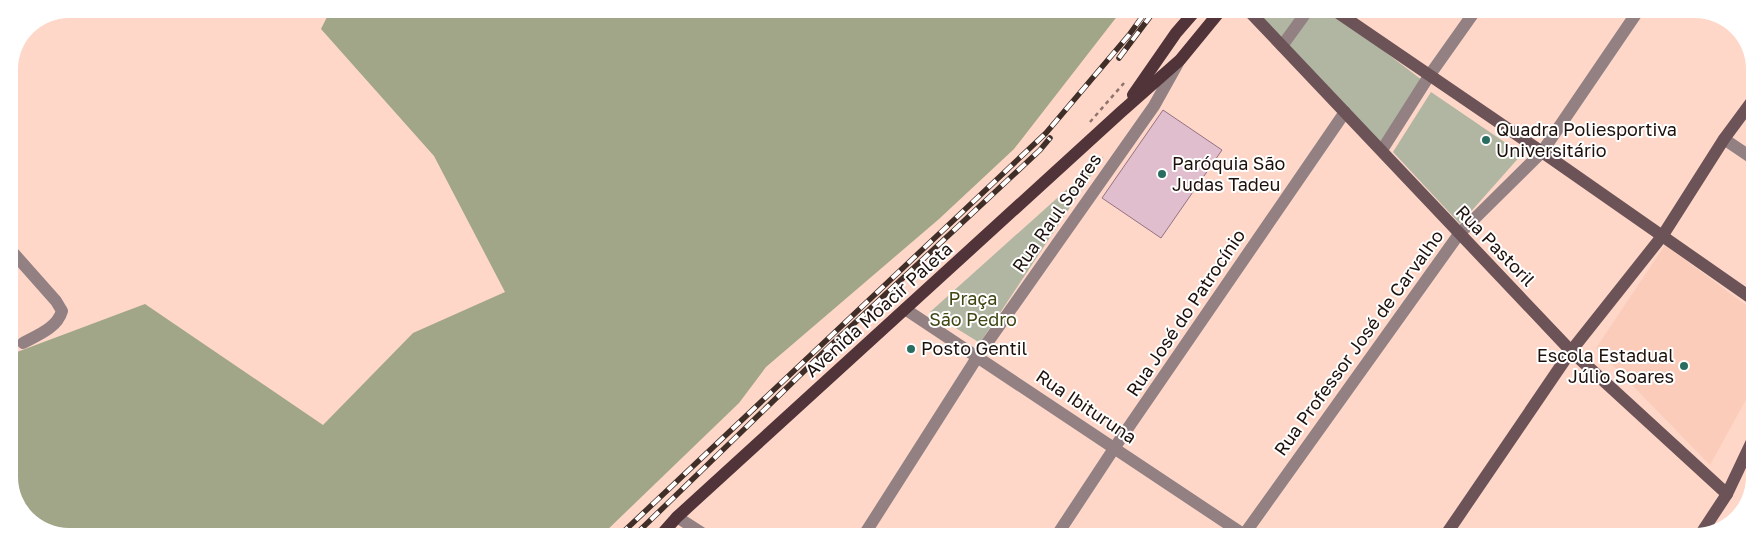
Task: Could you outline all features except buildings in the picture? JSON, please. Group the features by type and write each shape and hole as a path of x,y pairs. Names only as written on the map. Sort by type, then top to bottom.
{"main road":[{"name":"Avenida Moacir Paleta","path":"1121,112 1176,33 1189,18"},
{"name":"Avenida Moacir Paleta","path":"667,528 677,517 1180,60 1214,18"}],"street":[{"name":"Rua Pastoril","path":"1256,18 1571,350 1727,494"},
{"path":"1282,46 1302,18"},
{"path":"1346,18 1664,235 1746,294"},
{"path":"1382,150 1429,76 1469,18"},
{"name":"Rua Professor José de Carvalho","path":"1249,528 1459,234 1542,152 1633,18"},
{"name":"Rua Raul Soares","path":"868,528 978,356 1154,106 1180,60"},
{"path":"1450,528 1571,350 1664,235 1724,139 1746,109"},
{"name":"Rua José do Patrocínio","path":"1062,528 1345,112"},
{"path":"1724,139 1746,154"},
{"path":"18,258 56,301 62,311 60,318 48,329 23,343"},
{"path":"18,264 22,262"},
{"name":"Rua Ibituruna","path":"906,309 1234,528"},
{"path":"1705,527 1727,494 1746,453"},
{"path":"677,517 694,528"}],"shaded area":[{"name":"Escola Estadual Júlio Soares","path":"1665,245 1746,305 1746,400 1710,465 1596,348"}],"green space":[{"path":"326,18 1116,18 1014,149 939,219 766,367 739,403 609,528 68,528 55,526 40,519 28,508 18,486 18,352 145,304 323,425 413,333 505,292 434,156 321,29"},
{"path":"1258,18 1300,18 1281,43"},
{"path":"1306,18 1341,18 1422,80 1382,145 1284,46"},
{"path":"1431,92 1522,154 1460,224 1393,152"},
{"name":"Praça São Pedro","path":"1104,156 980,343 930,312"}],"railway":[{"path":"627,528 1046,133 1141,18"},
{"path":"1119,58 1149,18"},
{"path":"642,528 829,347 1040,150 1050,138"}],"place":[{"name":"Quadra Poliesportiva Universitário","path":"1486,140"},
{"name":"Paróquia São Judas Tadeu","path":"1162,174"},
{"name":"Posto Gentil","path":"911,349"},
{"name":"Escola Estadual Júlio Soares","path":"1684,366"}]}
